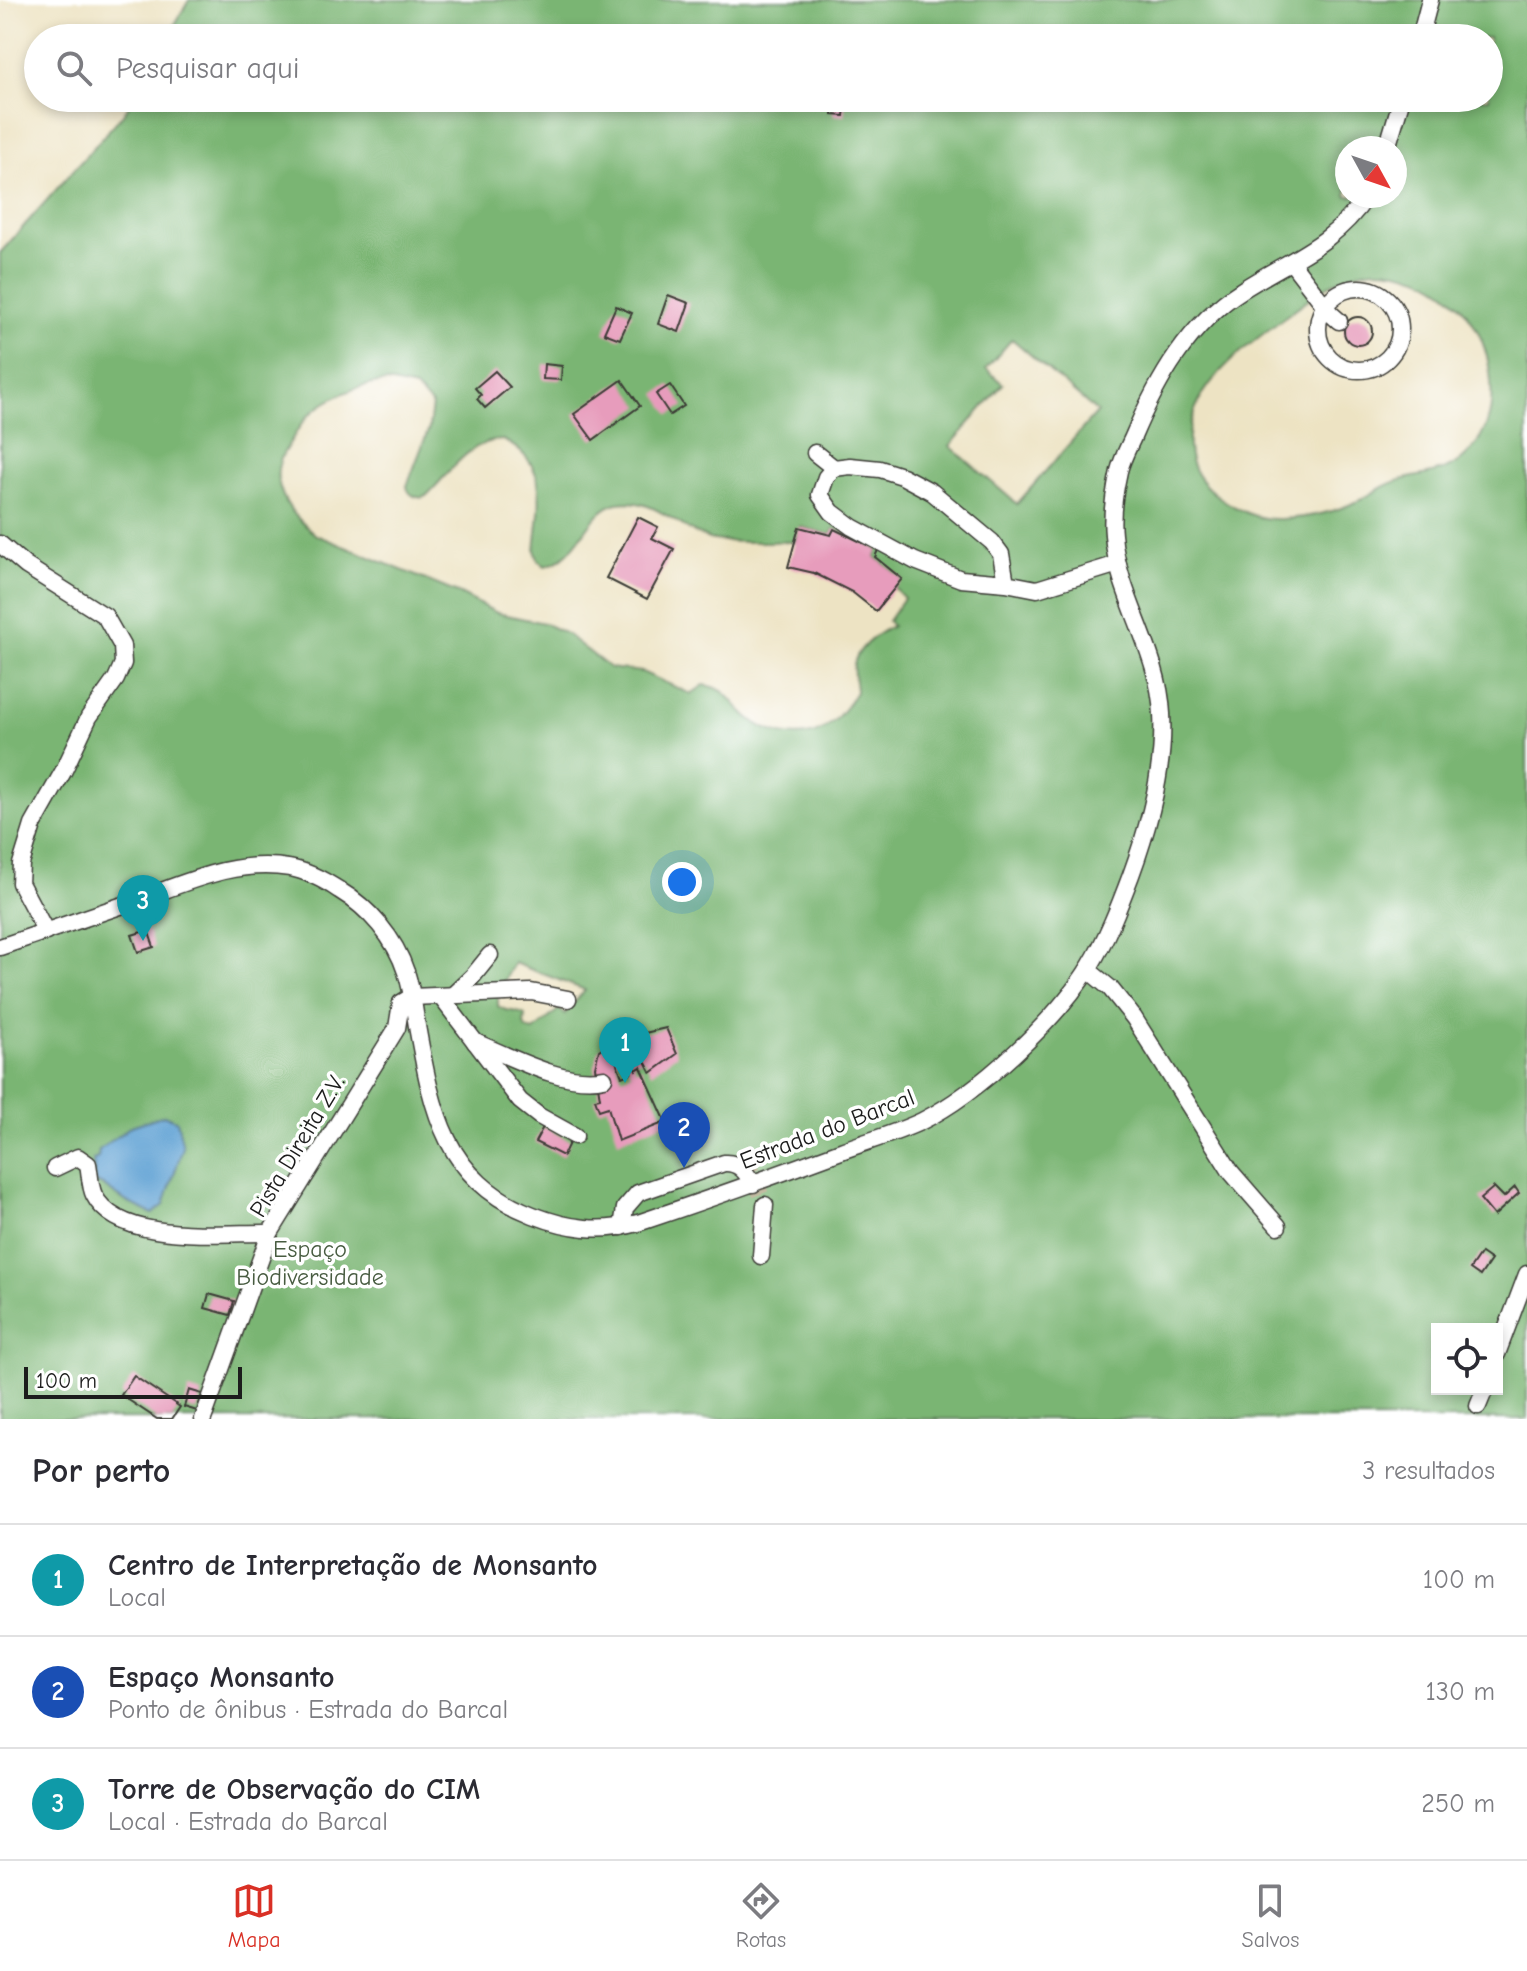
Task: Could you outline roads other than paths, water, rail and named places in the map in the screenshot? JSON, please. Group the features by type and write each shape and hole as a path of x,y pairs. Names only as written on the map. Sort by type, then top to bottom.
{"street":[{"path":"1424,24 1430,0"},
{"path":"1391,136 1398,112"},
{"name":"Estrada do Barcal","path":"0,947 234,868 289,868 329,884 350,896 372,915 390,939 406,971 434,1112 458,1161 496,1197 527,1213 579,1229 622,1227 753,1184 922,1121 976,1086 1014,1053 1088,970 1108,934 1139,853 1159,762 1163,717 1155,665 1118,564 1112,532 1120,469 1144,412 1181,347 1220,305 1318,247 1357,208"},
{"path":"1292,263 1339,321"},
{"path":"1365,287 1379,292 1391,302 1398,316 1401,331 1397,346 1376,367 1361,371 1345,369 1332,361 1322,349 1317,335 1318,319 1324,305 1335,294 1349,288 1365,287"},
{"path":"815,453 834,468"},
{"path":"1006,583 1001,554 992,542 932,492 902,476 880,469 834,468 826,477 820,495 832,512 852,527 915,561 961,579 1037,589 1118,564"},
{"path":"0,544 26,566 105,616 122,646 123,663 116,679 89,717 33,825 21,864 20,883 46,932"},
{"path":"447,996 473,976 490,955"},
{"path":"1088,970 1110,988 1134,1018 1231,1172 1278,1226"},
{"path":"411,997 531,992 568,999"},
{"path":"447,996 473,1042 530,1110 575,1136"},
{"name":"Pista Direita Z.V.","path":"203,1419 270,1233 397,1028 401,1003 411,997"},
{"path":"473,1042 548,1072 594,1080 604,1078"},
{"path":"55,1168 78,1157 88,1164 94,1195 108,1212 126,1224 163,1231 270,1233"},
{"path":"622,1227 625,1208 638,1193 724,1163 737,1165 747,1172 753,1184"},
{"path":"761,1256 765,1205"},
{"path":"1503,1338 1527,1274"},
{"path":"1478,1406 1483,1395"}],"water":[{"path":"164,1115 177,1121 183,1147 164,1205 153,1214 95,1183 93,1160 98,1158 99,1150 131,1126"}],"tunnel":[{"path":"746,1157 765,1205"}],"place":[{"name":"Torre de Observação do CIM","path":"143,941"},
{"name":"Centro de Interpretação de Monsanto","path":"625,1083"},
{"name":"Espaço Monsanto","path":"684,1168"}],"park label":[{"name":"Espaço Biodiversidade","path":"310,1263"}]}
